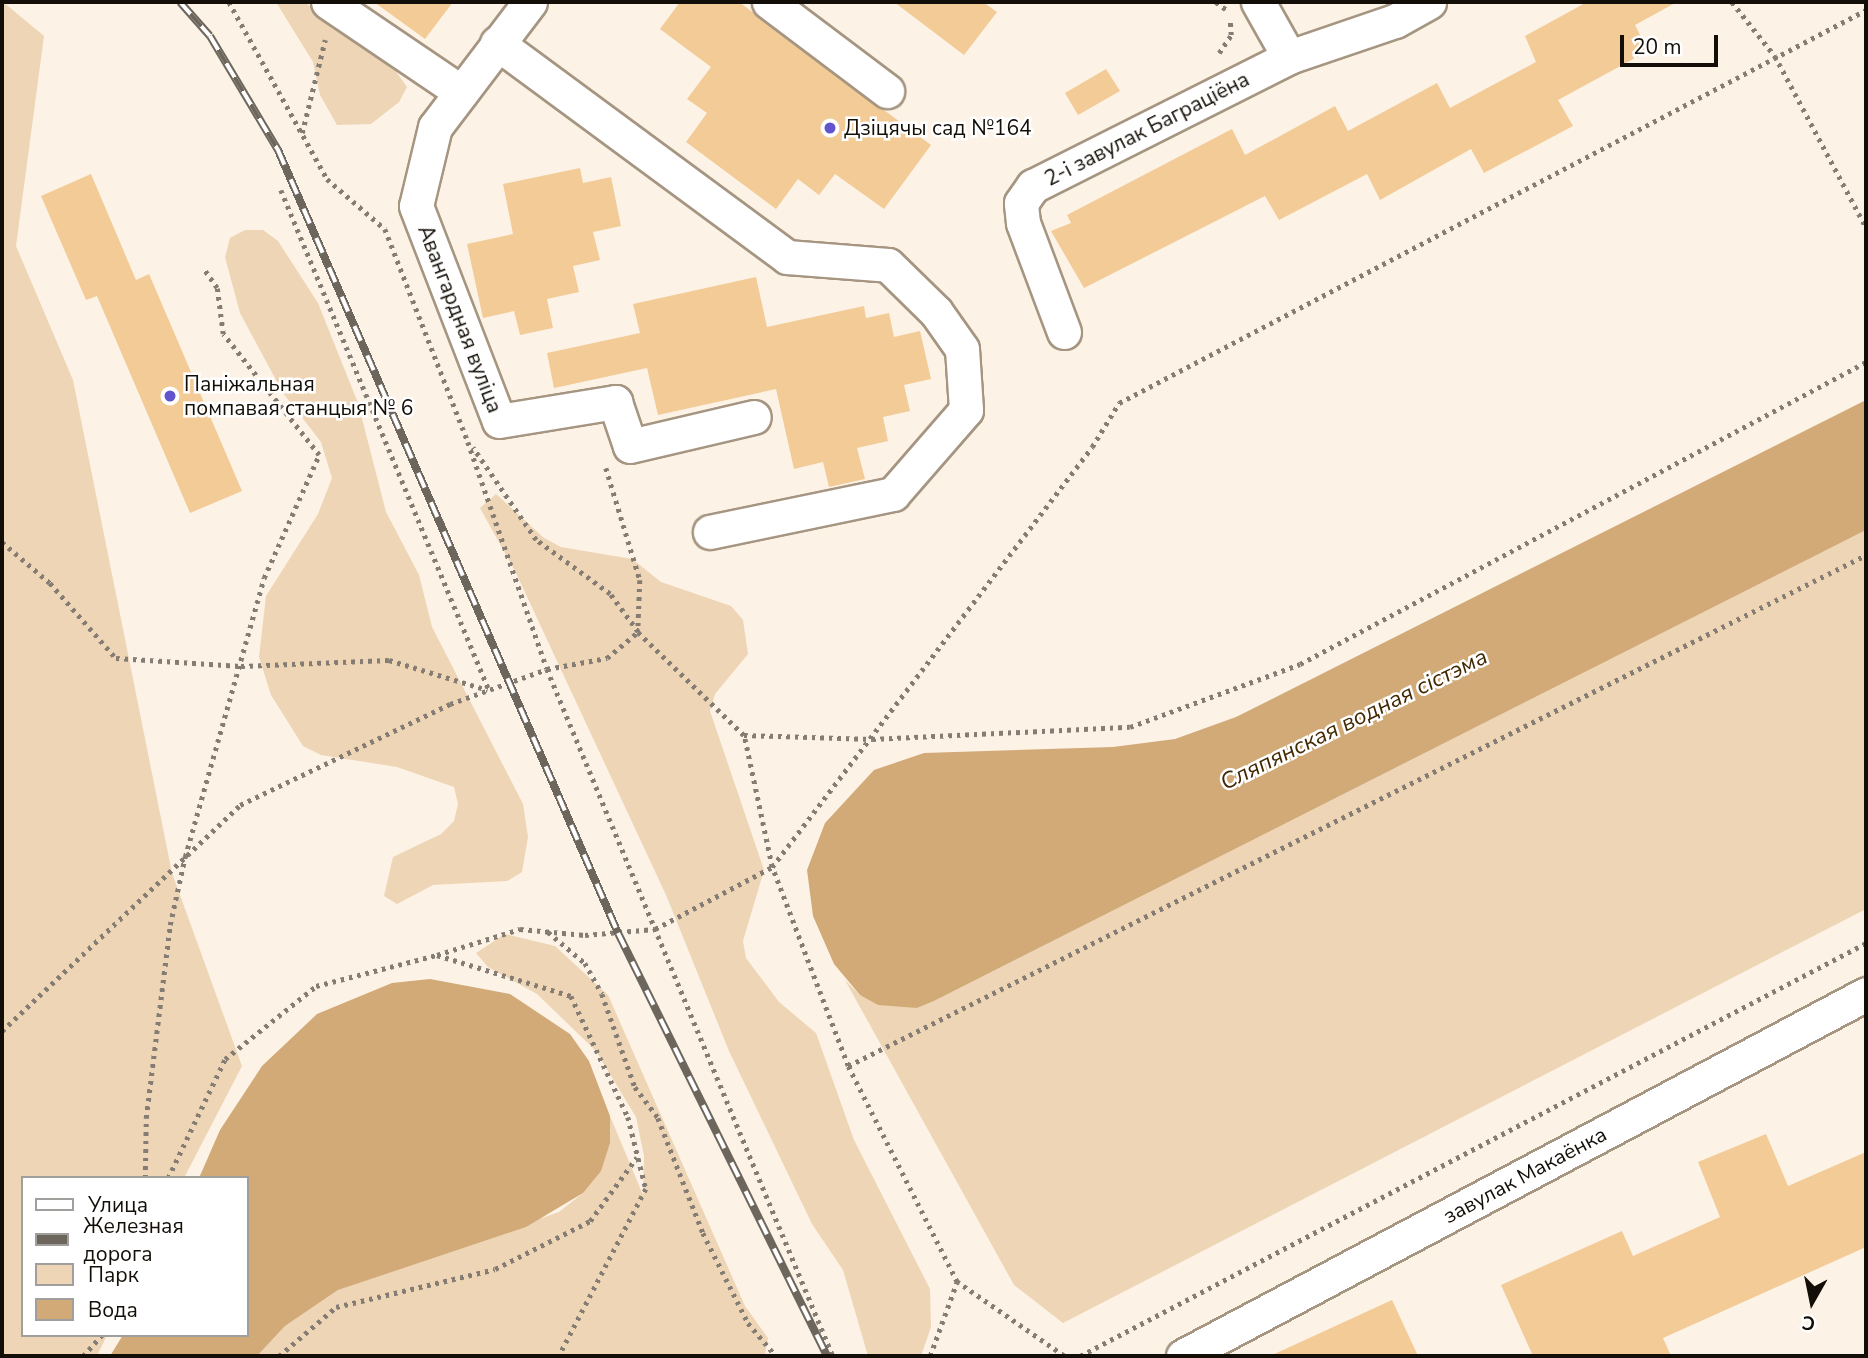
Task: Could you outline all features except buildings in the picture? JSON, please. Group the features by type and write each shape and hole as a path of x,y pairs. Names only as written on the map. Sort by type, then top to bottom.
{"street":[{"name":"Авангардная вуліца","path":"530,2 435,127 416,206 499,422 615,402 630,446 754,417"},
{"path":"769,2 887,91"},
{"path":"1258,2 1289,57"},
{"name":"2-і завулак Баграціёна","path":"1064,332 1023,223 1021,204 1033,186 1289,57 1395,21 1429,2"},
{"path":"331,4 461,92"},
{"path":"497,43 787,257 888,265 936,312 962,349 967,410 893,494 710,532"},
{"name":"завулак Макаёнка","path":"1183,1356 1866,994"}],"path":[{"path":"229,2 327,179 385,229 468,442 547,669 833,1356"},
{"path":"1209,58 1231,35 1229,11 1216,2"},
{"path":"1732,2 1775,56 1866,227"},
{"path":"302,133 331,4"},
{"path":"169,1176 225,1059 316,986 436,955 520,929 586,935 655,929 772,867 1092,447 1119,402 1866,10"},
{"path":"281,190 489,690"},
{"path":"145,1176 146,1118 166,952 185,857 242,666 264,578 319,455 223,334 217,288 204,268"},
{"path":"744,735 872,739 1130,727 1300,664 1866,362"},
{"path":"468,442 536,540 610,594 638,632 744,735 772,867 848,1066 957,1282 1064,1356"},
{"path":"2,1031 240,805 489,690 547,669 607,658 638,632 640,580 604,460"},
{"path":"2,542 50,583 116,658 242,666 390,660 489,690"},
{"path":"848,1066 1866,555"},
{"path":"548,932 585,963 602,994 635,1087 662,1127 721,1269 748,1323 776,1356"},
{"path":"1080,1356 1866,943"},
{"path":"436,955 571,996 628,1117 646,1189 559,1356"},
{"path":"279,1356 337,1307 495,1269 590,1221 638,1156"},
{"path":"930,1356 957,1282"},
{"path":"83,1356 100,1337"}],"green space":[{"path":"3,2 44,36 16,246 73,380 172,873 242,1066 185,1176 21,1176 21,1337 106,1337 97,1356 2,1356"},
{"path":"276,2 304,2 385,56 407,87 399,102 371,124 337,125 320,95 313,62"},
{"path":"245,230 263,230 278,241 318,303 358,403 386,512 419,575 432,627 523,804 528,837 522,872 507,881 433,885 397,904 384,896 393,857 441,834 454,821 458,804 454,787 397,767 321,755 303,746 271,695 259,657 266,596 318,514 332,478 321,442 283,393 240,313 225,257 230,238"},
{"path":"496,494 544,538 561,547 632,559 661,582 731,606 743,620 748,654 715,694 710,711 764,870 743,941 746,958 779,1002 816,1033 854,1140 930,1289 931,1327 921,1356 868,1356 843,1270 812,1224 729,1051 666,895 516,573 480,508"},
{"path":"1866,530 1866,909 1063,1323 1014,1285 845,980 860,995 917,1008 934,1001"},
{"path":"505,934 555,946 608,995 745,1306 768,1338 765,1354 257,1356 285,1326 338,1290 559,1212 583,1193 610,1144 610,1116 643,1195 644,1156 636,1117 596,1051 537,994 488,967 476,953"}],"water":[{"name":"Сляпянская водная сістэма","path":"1866,400 1866,530 934,1001 917,1008 878,1005 860,995 834,964 813,916 807,870 825,823 874,770 924,753 1113,747 1175,739 1236,717"},
{"path":"430,979 510,994 570,1034 589,1061 610,1116 610,1143 601,1171 583,1193 526,1227 338,1290 285,1326 257,1356 110,1356 122,1337 248,1337 248,1176 200,1176 220,1130 262,1066 317,1014 392,983"}],"railway":[{"path":"180,2 210,36 278,150 618,933 827,1356"}],"place":[{"name":"Дзіцячы сад №164","path":"830,128"},
{"name":"Паніжальная помпавая станцыя № 6","path":"170,396"}]}
